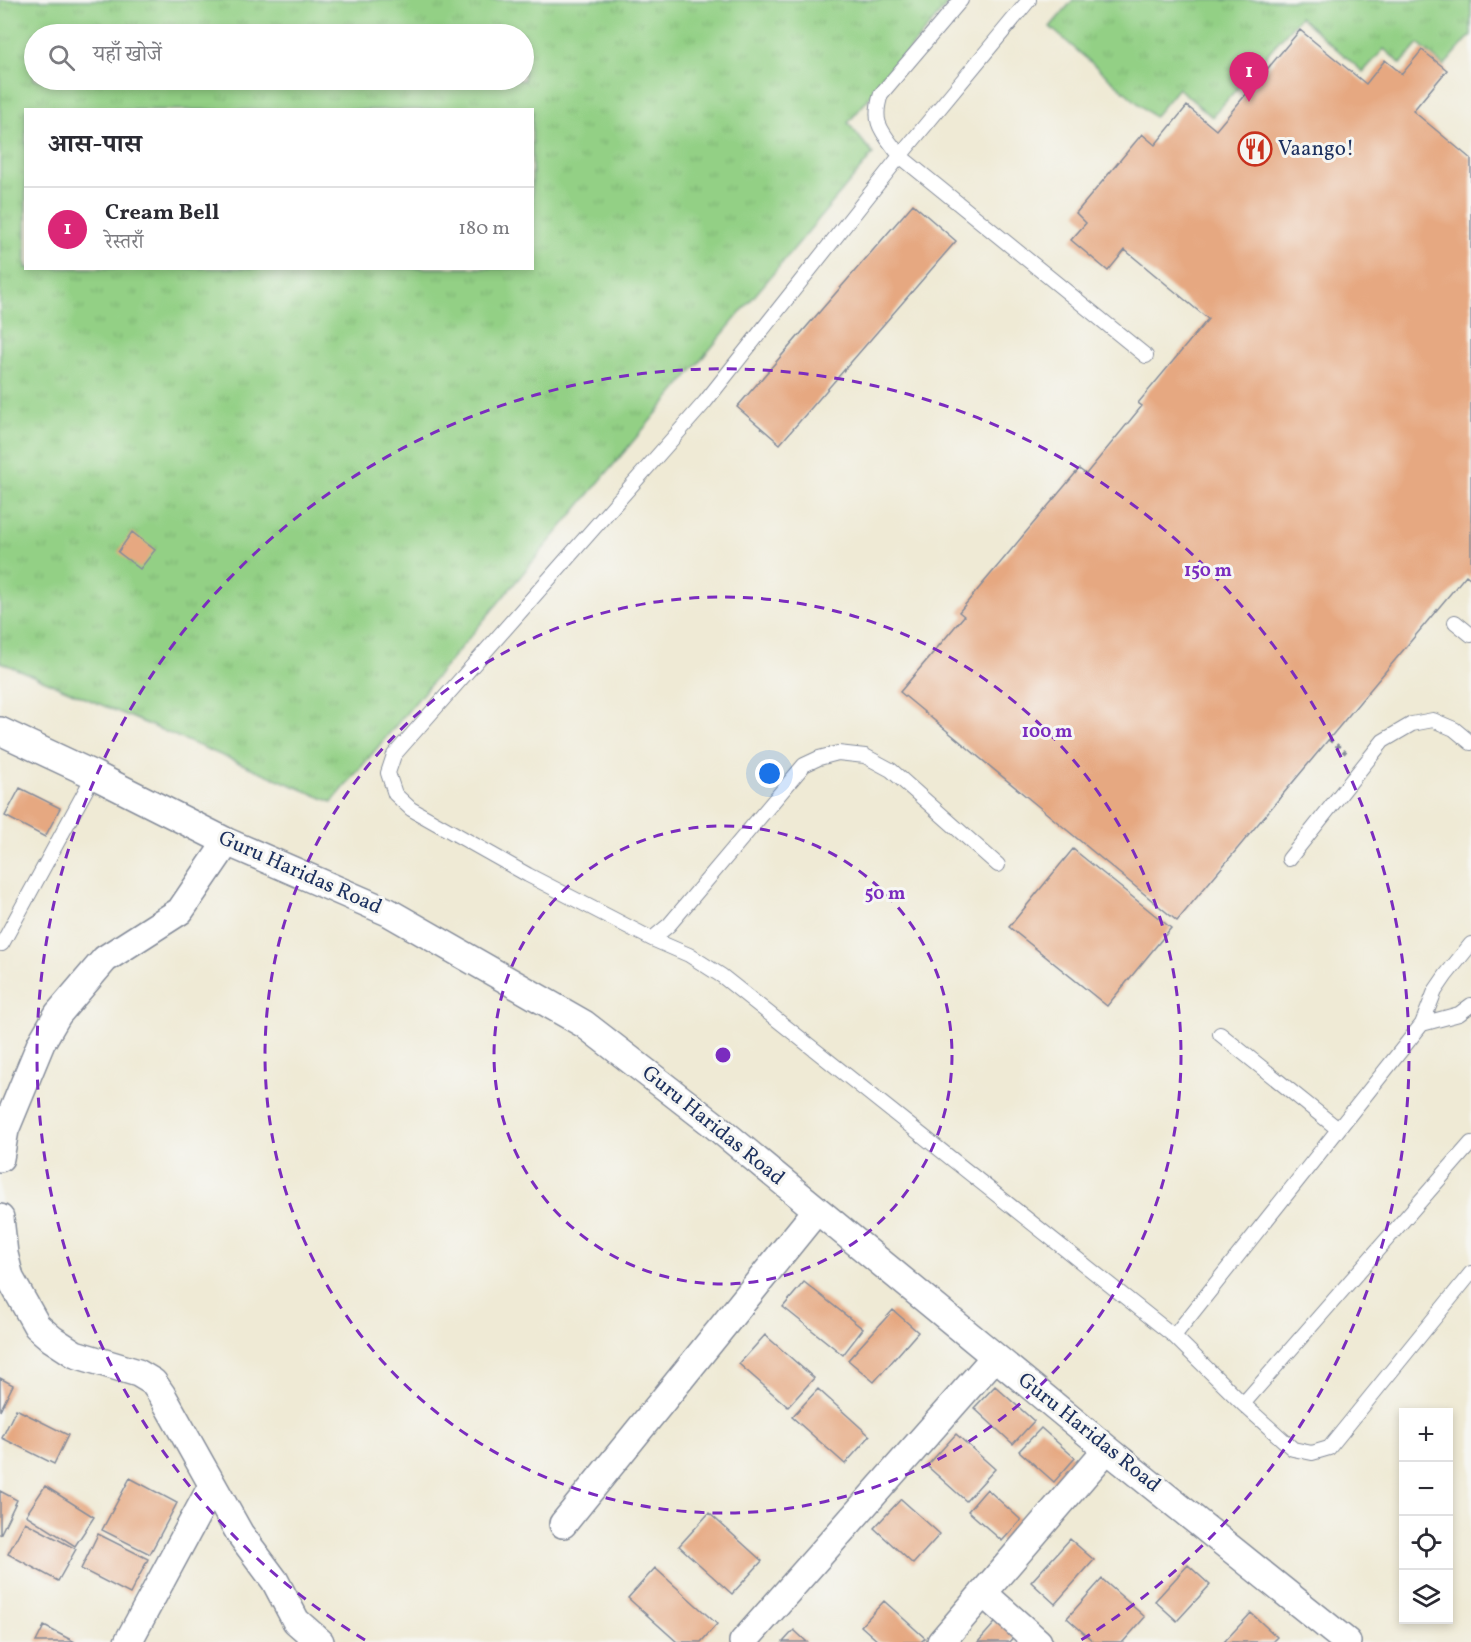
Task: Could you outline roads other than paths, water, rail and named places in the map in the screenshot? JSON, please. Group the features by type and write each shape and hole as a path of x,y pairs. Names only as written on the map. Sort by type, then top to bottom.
{"street":[{"name":"Guru Haridas Road","path":"0,731 94,775 226,842 388,912 584,1024 713,1124 1107,1449 1347,1642"},
{"path":"0,1158 5,1130 40,1043 58,1014 105,959 180,911 226,842"},
{"path":"563,1524 817,1209"},
{"path":"0,1218 4,1270 37,1326 75,1354 138,1373 153,1382 240,1534 275,1581 289,1632 320,1642"},
{"path":"743,1642 995,1357"},
{"path":"941,1642 1107,1449"},
{"path":"128,1642 212,1486"},
{"path":"983,1593 1038,1642"}],"lane":[{"path":"961,0 881,94 875,110 878,126 900,156 1146,356"},
{"path":"1029,0 900,156 705,402 394,754 388,773 395,794 411,809 528,875 652,939 689,955 722,976 1174,1336 1293,1449 1312,1454 1329,1448 1471,1273"},
{"path":"1455,622 1471,635"},
{"path":"1289,859 1383,741 1412,724 1433,720 1454,729 1471,743"},
{"path":"652,939 669,926 804,765 838,753 865,756 891,770 998,865"},
{"path":"2,944 94,775"},
{"path":"1174,1336 1422,1024 1435,991 1471,944"},
{"path":"1422,1024 1459,1014 1471,1005"},
{"path":"1221,1034 1338,1129"},
{"path":"1243,1404 1471,1143"}],"place":[{"name":"Cream Bell","path":"1249,102"},
{"name":"Vaango!","path":"1255,149"}]}
